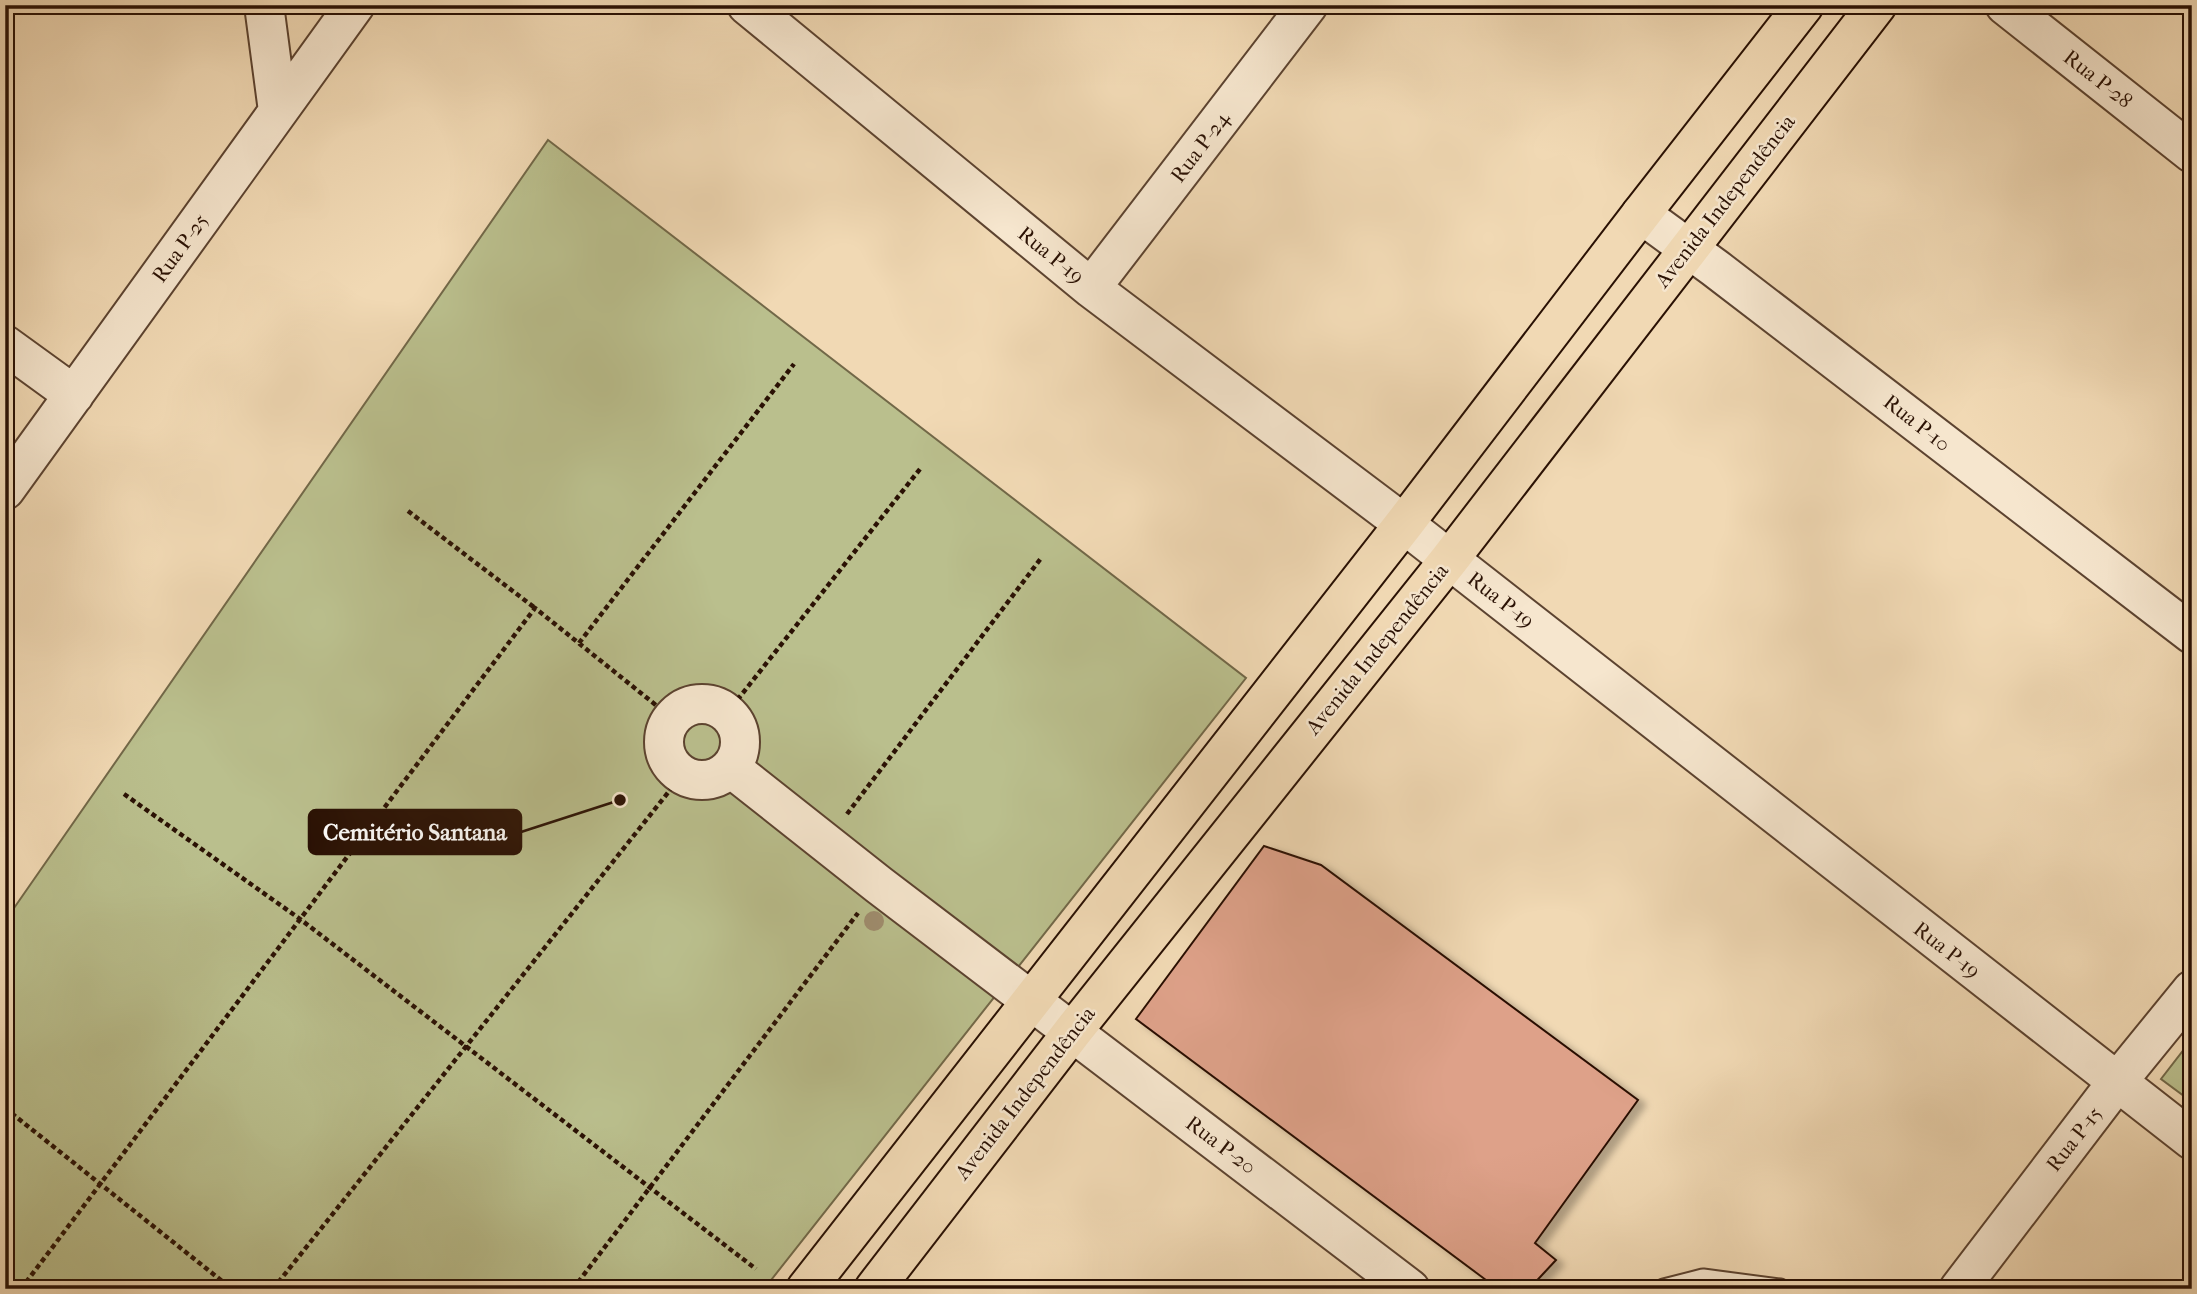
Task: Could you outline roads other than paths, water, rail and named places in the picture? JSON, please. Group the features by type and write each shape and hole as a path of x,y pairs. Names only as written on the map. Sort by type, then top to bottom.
{"main road":[{"path":"814,1286 1032,1000 1404,524 1804,5"},
{"name":"Avenida Independência","path":"873,1289 1073,1031 1448,560 1877,5"}],"street":[{"path":"264,5 278,111"},
{"name":"Rua P-25","path":"5,490 355,5"},
{"name":"Rua P-19","path":"747,5 1091,288 1404,524 2192,1140"},
{"name":"Rua P-24","path":"1091,288 1308,5"},
{"name":"Rua P-28","path":"2005,5 2192,153"},
{"name":"Rua P-10","path":"1641,214 2192,634"},
{"path":"5,345 74,395"},
{"path":"705,704 727,713 740,733 737,757 731,768 708,780 695,780 672,767 663,743 672,718 681,710 705,704"},
{"name":"Rua P-20","path":"731,768 879,885 1410,1289"},
{"name":"Rua P-15","path":"1959,1289 2117,1082 2192,990"}],"lane":[{"path":"1664,1289 1703,1279 1780,1289"}],"place":[{"name":"Cemitério Santana","path":"620,800"}]}
